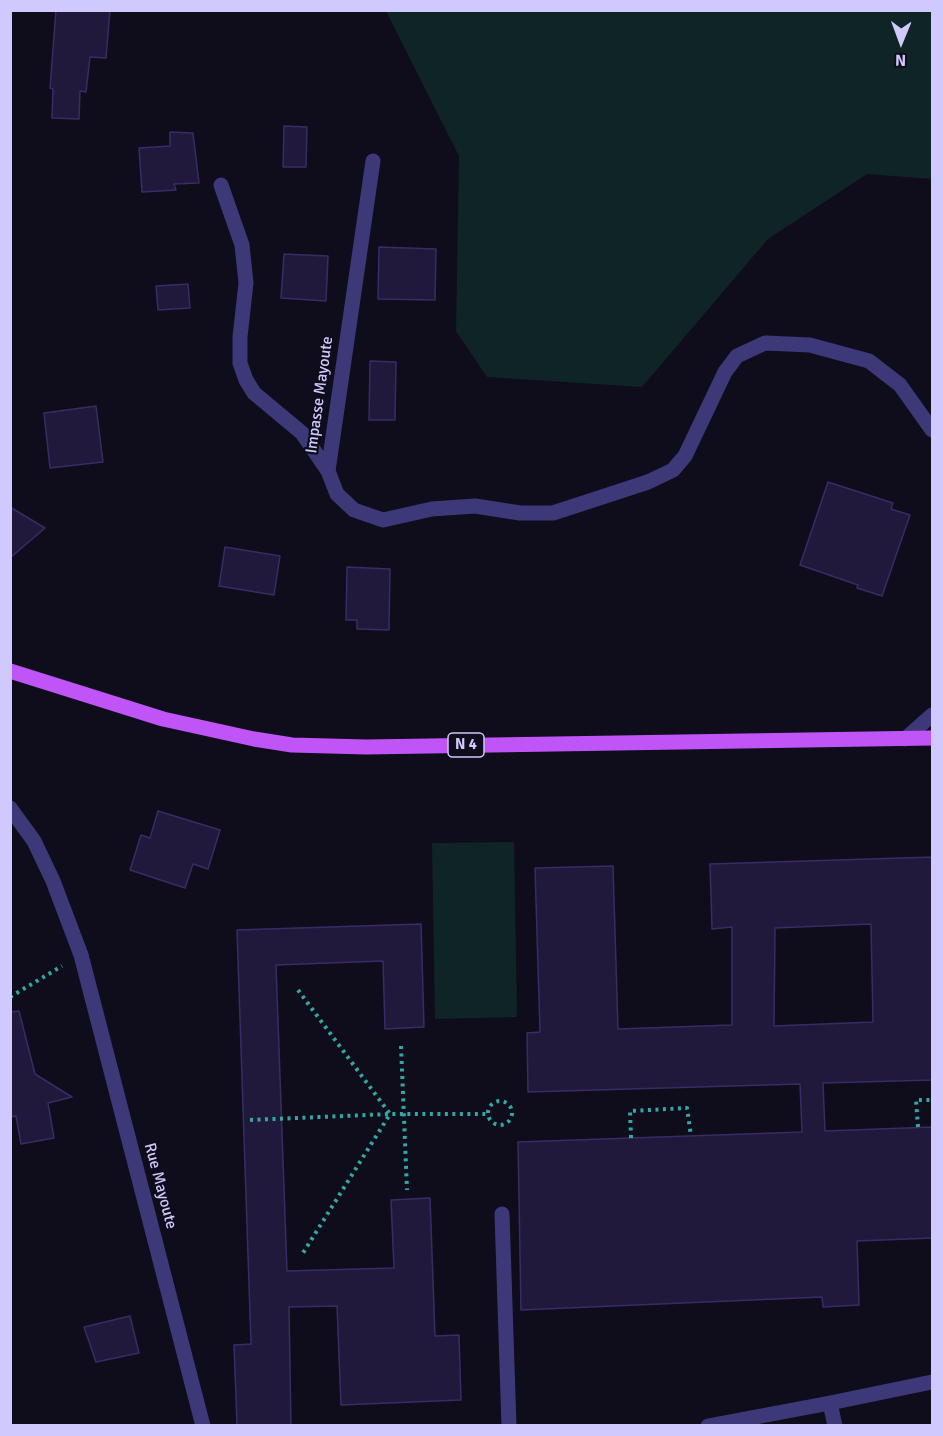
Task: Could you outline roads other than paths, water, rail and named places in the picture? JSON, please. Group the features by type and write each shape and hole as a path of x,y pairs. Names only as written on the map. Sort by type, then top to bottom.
{"main road":[{"name":"N 4","path":"10,670 163,719 292,745 366,747 933,738"}],"street":[{"name":"Impasse Mayoute","path":"373,161 328,471 337,494 354,510 384,520 432,509 475,506 520,513 553,513 648,482 674,470 685,456 725,372 737,356 765,343 810,345 869,361 900,386 933,430"},
{"path":"221,185 242,245 246,283 240,337 240,363 246,380 254,393 302,433 328,471"},
{"path":"905,739 933,715"},
{"name":"Rue Mayoute","path":"10,808 33,841 53,881 81,955 203,1425"},
{"path":"502,1214 509,1425"},
{"path":"708,1425 933,1382"},
{"path":"830,1403 835,1425"}]}
